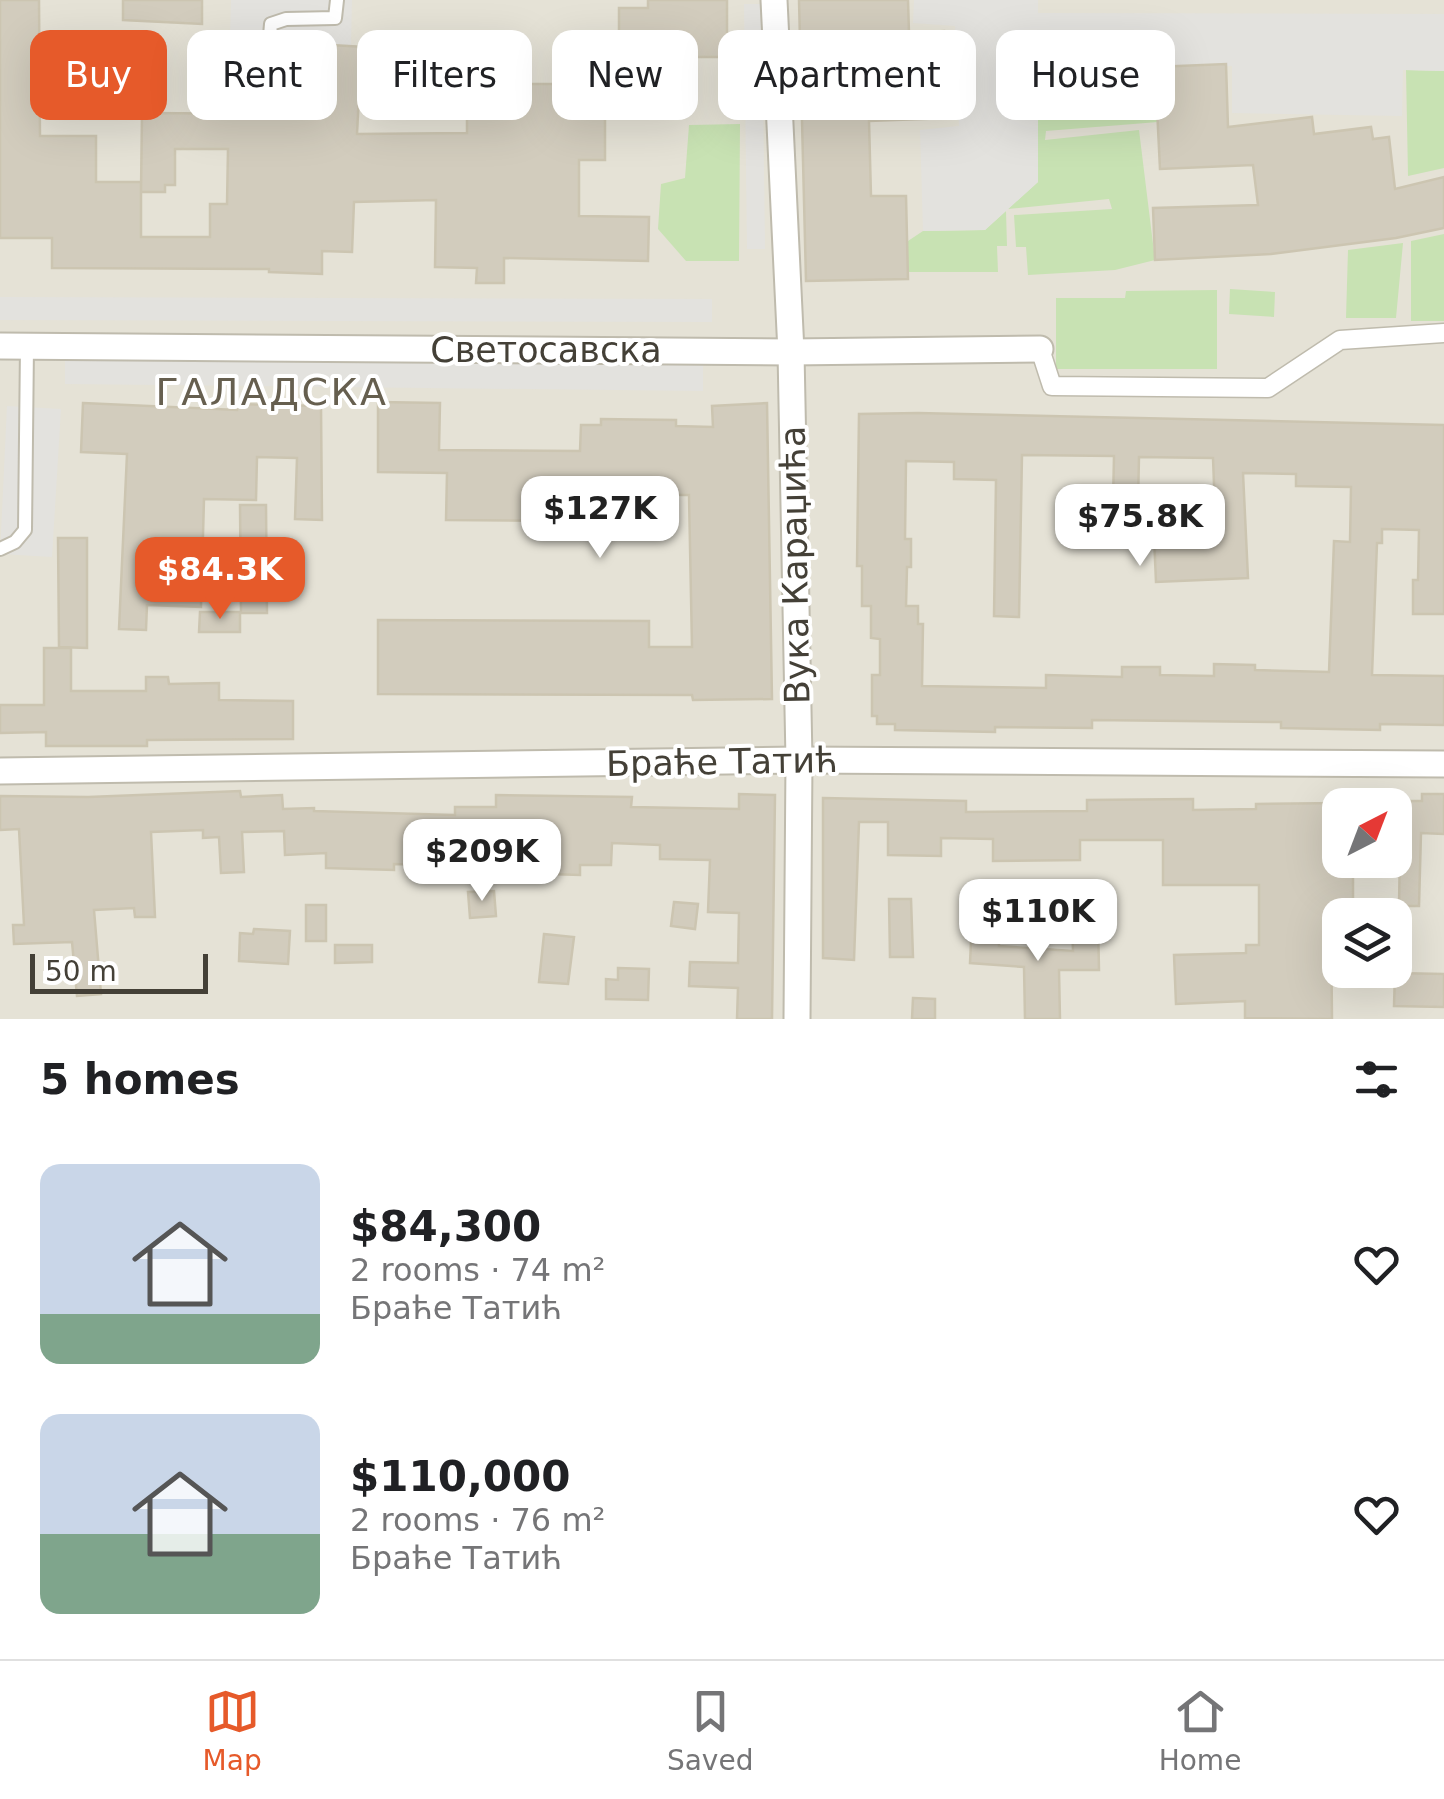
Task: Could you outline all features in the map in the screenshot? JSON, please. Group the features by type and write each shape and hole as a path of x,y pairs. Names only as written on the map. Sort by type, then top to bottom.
{"street":[{"name":"Вука Караџића","path":"774,0 791,352 799,760 797,1019"},
{"path":"1040,349 1052,386 1268,388 1340,340 1444,333"},
{"name":"Светосавска","path":"0,346 791,352 1040,349"},
{"name":"Браће Татић","path":"0,771 799,760 1444,764"}],"lane":[{"path":"270,30 271,24 286,19 335,18 337,0"},
{"path":"0,549 16,542 25,530 28,346"}],"shaded area":[{"path":"0,0 1444,0 1444,1019 0,1019"},
{"path":"231,0 352,0 351,45 337,44 337,30 230,30"},
{"path":"914,0 1038,0 1038,13 1444,14 1444,71 1403,70 1402,116 1232,113 1232,66 1175,65 1175,30 996,30 996,120 1038,120 1038,182 985,230 923,231 920,130 959,126 959,120 976,120 976,30 913,23"},
{"path":"744,4 762,4 762,30 744,30"},
{"path":"745,120 763,120 765,249 747,249"},
{"path":"0,297 712,299 712,322 0,320"},
{"path":"65,358 703,364 703,391 65,384"},
{"path":"7,406 61,409 52,557 0,554"}],"green space":[{"path":"1406,70 1444,71 1444,168 1408,176"},
{"path":"1038,120 1158,120 1046,131 1045,140 1139,130 1155,260 1115,270 1028,275 1026,247 1016,247 1014,215 1112,209 1109,199 1008,209 1038,182"},
{"path":"740,124 739,261 686,261 658,229 661,184 685,178 689,125"},
{"path":"1006,211 1007,246 997,246 998,272 908,272 908,241 923,231 985,230"},
{"path":"1444,234 1444,321 1411,321 1411,241"},
{"path":"1403,243 1396,318 1346,318 1348,250"},
{"path":"1230,289 1275,292 1274,317 1229,314"},
{"path":"1217,290 1217,369 1056,369 1056,298 1125,298 1126,291"}],"building":[{"path":"0,0 39,0 39,30 30,30 30,120 40,120 40,136 96,136 96,182 141,182 141,192 142,120 167,120 167,113 187,113 187,120 337,120 337,45 357,47 357,134 467,133 467,120 532,120 532,84 552,84 552,120 605,120 605,160 579,160 579,216 649,217 648,261 504,258 504,283 476,283 477,268 435,267 436,200 354,202 352,252 322,251 322,274 269,269 52,268 52,238 0,238","holes":["175,149 228,149 227,204 210,204 210,237 141,237 141,192 165,192 165,185 175,185"]},
{"path":"123,0 202,0 202,24 123,20"},
{"path":"648,0 727,0 727,30 718,30 718,57 698,57 698,30 619,30 619,8 648,8"},
{"path":"799,0 908,0 909,30 800,30"},
{"path":"1226,64 1228,127 1312,117 1314,134 1371,127 1373,139 1389,137 1395,189 1444,177 1444,228 1271,254 1155,260 1153,208 1258,205 1253,165 1160,169 1158,120 1175,120 1175,66"},
{"path":"802,120 895,120 869,121 871,196 906,196 908,279 806,281"},
{"path":"378,402 440,403 439,450 580,451 581,425 601,425 601,419 676,420 676,426 713,427 712,406 767,403 772,699 378,694 378,620 649,621 649,647 692,647 689,495 672,495 672,487 603,486 603,494 576,493 576,521 446,520 447,473 378,472"},
{"path":"83,403 237,410 237,404 321,406 322,520 295,519 297,458 257,457 256,500 204,499 201,607 147,605 146,630 119,629 127,454 81,452"},
{"path":"859,414 1444,425 1444,614 1413,614 1419,530 1382,529 1382,543 1377,543 1372,675 1444,676 1444,725 1380,724 1380,730 1281,728 1281,722 1092,720 1092,728 995,727 995,732 895,730 895,724 877,724 877,716 872,716 872,675 880,675 880,639 871,638 871,606 862,606 862,566 857,566","holes":["1022,455 1114,456 1113,502 1138,502 1139,457 1213,458 1215,511 1153,514 1156,582 1248,578 1243,473 1296,474 1296,486 1351,487 1350,542 1334,541 1329,672 1255,670 1255,665 1214,664 1214,676 1160,675 1160,667 1122,667 1122,677 1046,675 1046,688 922,686 923,624 918,624 918,606 906,606 907,567 911,567 911,539 905,539 906,461 954,462 954,479 996,480 994,616 1019,617"]},
{"path":"240,505 266,505 267,613 241,613"},
{"path":"58,538 87,538 87,648 59,647"},
{"path":"200,612 240,612 240,632 199,632"},
{"path":"44,648 71,648 71,691 146,691 146,677 168,677 169,684 219,683 219,700 293,701 293,739 147,740 147,746 46,746 46,732 0,733 0,705 44,705"},
{"path":"240,791 241,797 282,795 283,809 455,815 455,807 496,807 496,795 632,797 631,807 739,809 739,794 775,795 772,1019 737,1019 738,988 689,986 690,962 738,963 739,913 708,912 710,860 660,859 660,845 612,843 611,865 580,865 580,875 495,868 495,849 454,848 454,866 394,864 394,870 326,868 326,853 285,855 284,831 242,832 244,872 221,873 219,837 203,838 203,830 151,832 155,917 135,917 134,908 94,910 101,994 77,996 72,942 14,944 13,925 24,925 19,829 0,830 0,796"},
{"path":"1422,794 1444,794 1444,834 1421,833 1419,906 1412,906 1412,898 1399,898 1399,878 1412,878 1412,801 1422,801"},
{"path":"823,798 966,801 966,812 1087,811 1087,800 1193,799 1193,810 1322,803 1322,878 1353,878 1353,898 1322,898 1322,988 1332,988 1332,1019 1245,1018 1245,1001 1176,1004 1174,955 1246,953 1246,945 1259,945 1259,885 1163,885 1163,840 1080,840 1080,860 993,861 993,839 941,838 941,856 888,855 888,822 859,822 854,960 823,958"},
{"path":"494,891 496,916 470,918 468,892"},
{"path":"889,899 911,899 913,957 890,957"},
{"path":"674,902 698,904 695,929 671,926"},
{"path":"306,905 326,905 326,941 306,941"},
{"path":"972,921 1000,923 999,946 1073,951 1072,923 1098,922 1099,970 1059,970 1060,1019 1025,1019 1024,967 970,963"},
{"path":"254,929 290,931 288,964 239,961 240,933 253,934"},
{"path":"544,934 574,937 568,984 539,982"},
{"path":"335,945 372,945 372,962 335,963"},
{"path":"618,968 649,969 648,1000 606,999 606,979 618,980"},
{"path":"1412,973 1444,974 1444,1007 1394,1006 1395,988 1412,988"},
{"path":"913,998 935,999 935,1019 912,1019"}],"district":[{"name":"ГАЛАДСКА","path":"272,392"}]}
